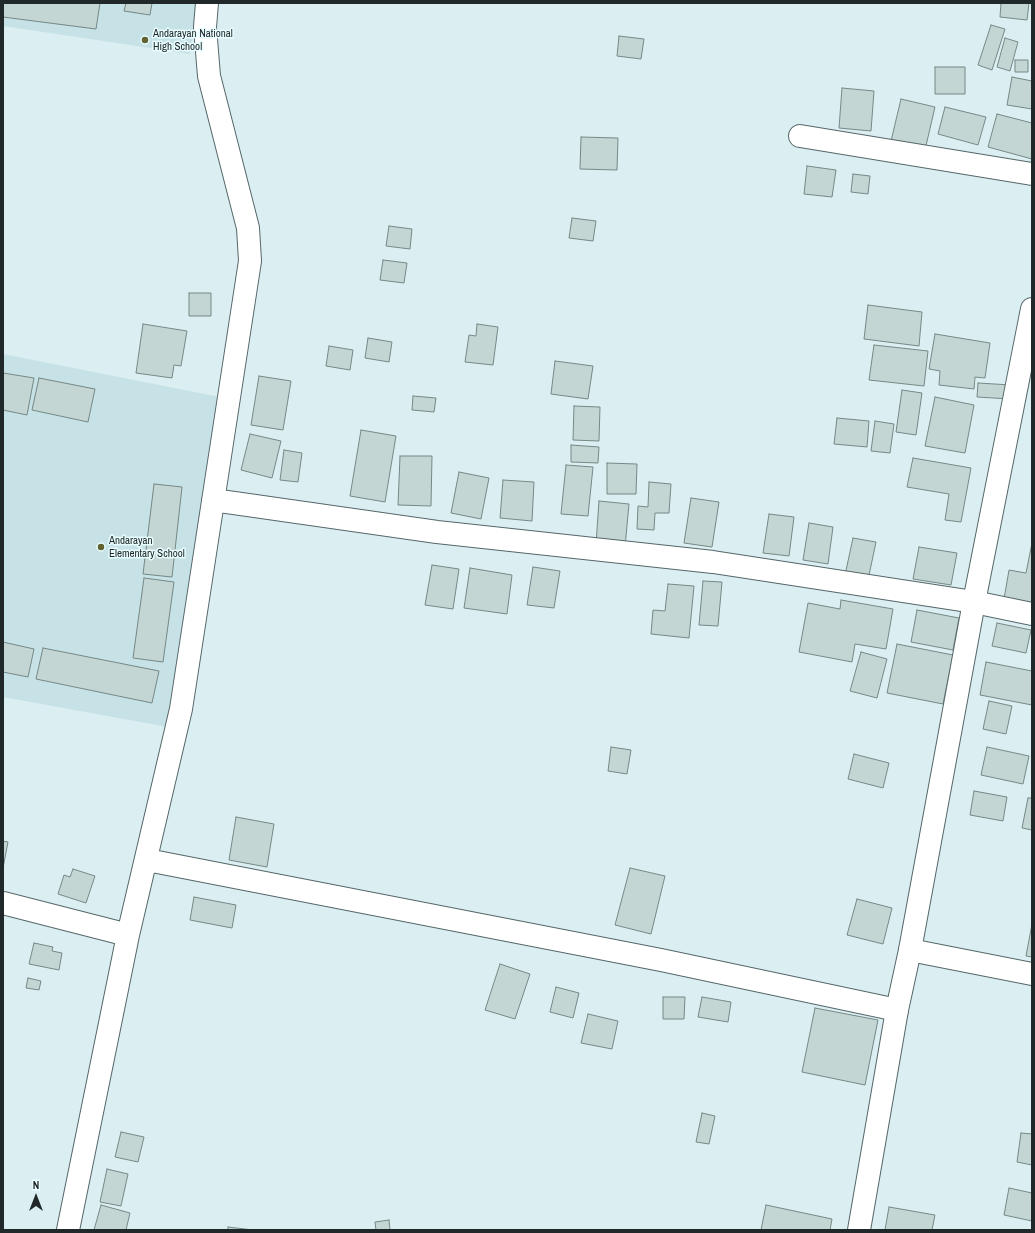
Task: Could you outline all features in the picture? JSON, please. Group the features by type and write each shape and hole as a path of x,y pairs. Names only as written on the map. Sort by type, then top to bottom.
{"street":[{"path":"68,1230 128,935 147,860 181,709 250,261 248,228 209,76 205,27 208,3"},
{"path":"800,136 1032,174"},
{"path":"859,1230 897,1010 910,950 974,602 1032,309"},
{"path":"213,500 437,532 713,562 974,602 1032,614"},
{"path":"147,860 661,960 897,1010"},
{"path":"3,903 128,935"},
{"path":"910,950 1032,974"}],"shaded area":[{"name":"Andarayan National High School","path":"3,3 198,3 190,54 3,26"},
{"name":"Andarayan Elementary School","path":"3,354 220,397 173,728 3,697"}],"building":[{"path":"3,3 100,3 96,29 3,17"},
{"path":"126,3 152,3 150,15 124,11"},
{"path":"1001,3 1029,3 1027,20 1000,17"},
{"path":"991,25 1005,29 992,70 978,65"},
{"path":"619,36 644,39 641,59 617,56"},
{"path":"1005,38 1018,42 1010,71 997,67"},
{"path":"1015,60 1028,60 1028,72 1015,72"},
{"path":"935,67 965,67 965,94 935,94"},
{"path":"1012,77 1032,81 1032,109 1007,105"},
{"path":"842,88 874,91 871,131 839,128"},
{"path":"901,99 935,107 925,150 891,141"},
{"path":"945,107 986,117 978,145 938,134"},
{"path":"997,114 1032,123 1032,159 988,147"},
{"path":"581,137 618,138 617,170 580,169"},
{"path":"807,166 836,170 832,197 804,194"},
{"path":"853,174 870,176 868,194 851,192"},
{"path":"572,218 596,221 593,241 569,238"},
{"path":"389,226 412,229 410,249 386,246"},
{"path":"383,260 407,263 404,283 380,280"},
{"path":"189,293 211,293 211,316 189,316"},
{"path":"868,305 922,312 919,346 864,339"},
{"path":"143,324 187,331 181,366 174,365 172,378 136,373"},
{"path":"477,324 498,327 493,365 465,362 469,335 476,336"},
{"path":"935,334 990,343 985,378 975,377 974,389 939,385 940,371 929,369"},
{"path":"368,338 392,342 389,362 365,358"},
{"path":"874,345 928,351 924,386 869,380"},
{"path":"329,346 353,350 350,370 326,366"},
{"path":"555,361 593,366 588,399 551,394"},
{"path":"3,373 34,378 27,415 3,410"},
{"path":"259,376 291,381 283,430 251,425"},
{"path":"39,378 95,389 88,422 32,410"},
{"path":"978,383 1011,385 1010,399 977,397"},
{"path":"902,390 922,393 916,435 896,432"},
{"path":"413,396 436,398 434,412 412,410"},
{"path":"935,397 974,405 965,453 925,446"},
{"path":"574,406 600,407 599,441 573,440"},
{"path":"837,418 869,421 867,447 834,444"},
{"path":"875,421 894,424 890,453 871,451"},
{"path":"361,430 396,436 385,502 350,496"},
{"path":"250,434 281,441 272,478 241,470"},
{"path":"571,445 599,447 598,463 571,462"},
{"path":"284,450 302,453 298,482 280,480"},
{"path":"400,456 432,456 431,506 398,505"},
{"path":"913,458 971,468 961,522 945,520 949,494 907,487"},
{"path":"607,463 637,464 636,494 607,494"},
{"path":"566,465 593,467 588,516 561,514"},
{"path":"459,472 489,478 481,519 451,513"},
{"path":"503,480 534,482 532,521 500,518"},
{"path":"649,482 671,484 669,513 655,513 654,530 637,529 638,506 648,507"},
{"path":"154,484 182,487 172,577 143,574"},
{"path":"691,498 719,502 712,547 684,543"},
{"path":"599,501 629,504 625,547 596,544"},
{"path":"769,514 794,517 789,556 763,553"},
{"path":"809,523 833,527 828,564 803,560"},
{"path":"853,538 876,542 868,580 845,575"},
{"path":"1032,543 1032,605 1004,599 1009,570 1026,573"},
{"path":"919,547 957,553 951,585 913,579"},
{"path":"432,565 459,569 453,609 425,605"},
{"path":"533,567 560,571 554,608 527,605"},
{"path":"470,568 512,575 507,614 464,608"},
{"path":"144,578 174,582 163,662 133,658"},
{"path":"703,581 722,582 718,626 699,625"},
{"path":"668,584 694,586 689,638 651,634 653,610 665,611"},
{"path":"841,600 893,609 886,649 855,644 852,662 799,652 808,603 840,609"},
{"path":"917,610 959,618 953,650 911,642"},
{"path":"997,623 1031,630 1026,653 992,646"},
{"path":"3,642 34,649 28,677 3,672"},
{"path":"897,644 953,655 943,704 887,693"},
{"path":"43,648 159,671 152,703 36,679"},
{"path":"861,652 887,659 877,698 850,691"},
{"path":"986,662 1032,671 1032,705 980,695"},
{"path":"989,701 1012,706 1006,734 983,729"},
{"path":"611,747 631,750 627,774 608,771"},
{"path":"987,747 1029,756 1023,784 981,775"},
{"path":"854,754 889,763 883,788 848,779"},
{"path":"974,791 1007,797 1003,821 970,815"},
{"path":"1028,798 1032,798 1032,830 1022,828"},
{"path":"236,817 274,824 267,867 229,860"},
{"path":"3,841 8,842 3,868"},
{"path":"630,868 665,876 651,934 615,925"},
{"path":"73,869 95,876 86,903 58,894 64,875 70,877"},
{"path":"194,897 236,905 232,928 190,920"},
{"path":"857,899 892,908 883,944 847,935"},
{"path":"1032,924 1032,957 1026,956"},
{"path":"34,943 53,947 52,951 62,953 59,970 29,964"},
{"path":"500,964 530,974 515,1019 485,1010"},
{"path":"28,978 41,981 39,990 26,988"},
{"path":"556,987 579,993 573,1018 550,1012"},
{"path":"663,997 685,997 684,1019 663,1019"},
{"path":"702,997 731,1002 728,1022 698,1017"},
{"path":"815,1008 878,1020 865,1085 802,1072"},
{"path":"588,1014 618,1021 612,1049 581,1043"},
{"path":"702,1113 715,1116 709,1144 696,1142"},
{"path":"121,1132 144,1137 138,1162 115,1157"},
{"path":"1021,1133 1032,1134 1032,1165 1017,1162"},
{"path":"107,1169 128,1174 121,1206 100,1202"},
{"path":"1009,1188 1032,1193 1032,1221 1004,1215"},
{"path":"101,1205 130,1213 126,1230 94,1230"},
{"path":"766,1205 832,1219 830,1230 761,1230"},
{"path":"889,1207 935,1215 932,1230 885,1230"},
{"path":"389,1220 390,1230 376,1230 375,1222"},
{"path":"228,1227 253,1230 228,1230"}],"place":[{"name":"Andarayan National High School","path":"145,40"},
{"name":"Andarayan Elementary School","path":"101,547"}]}
